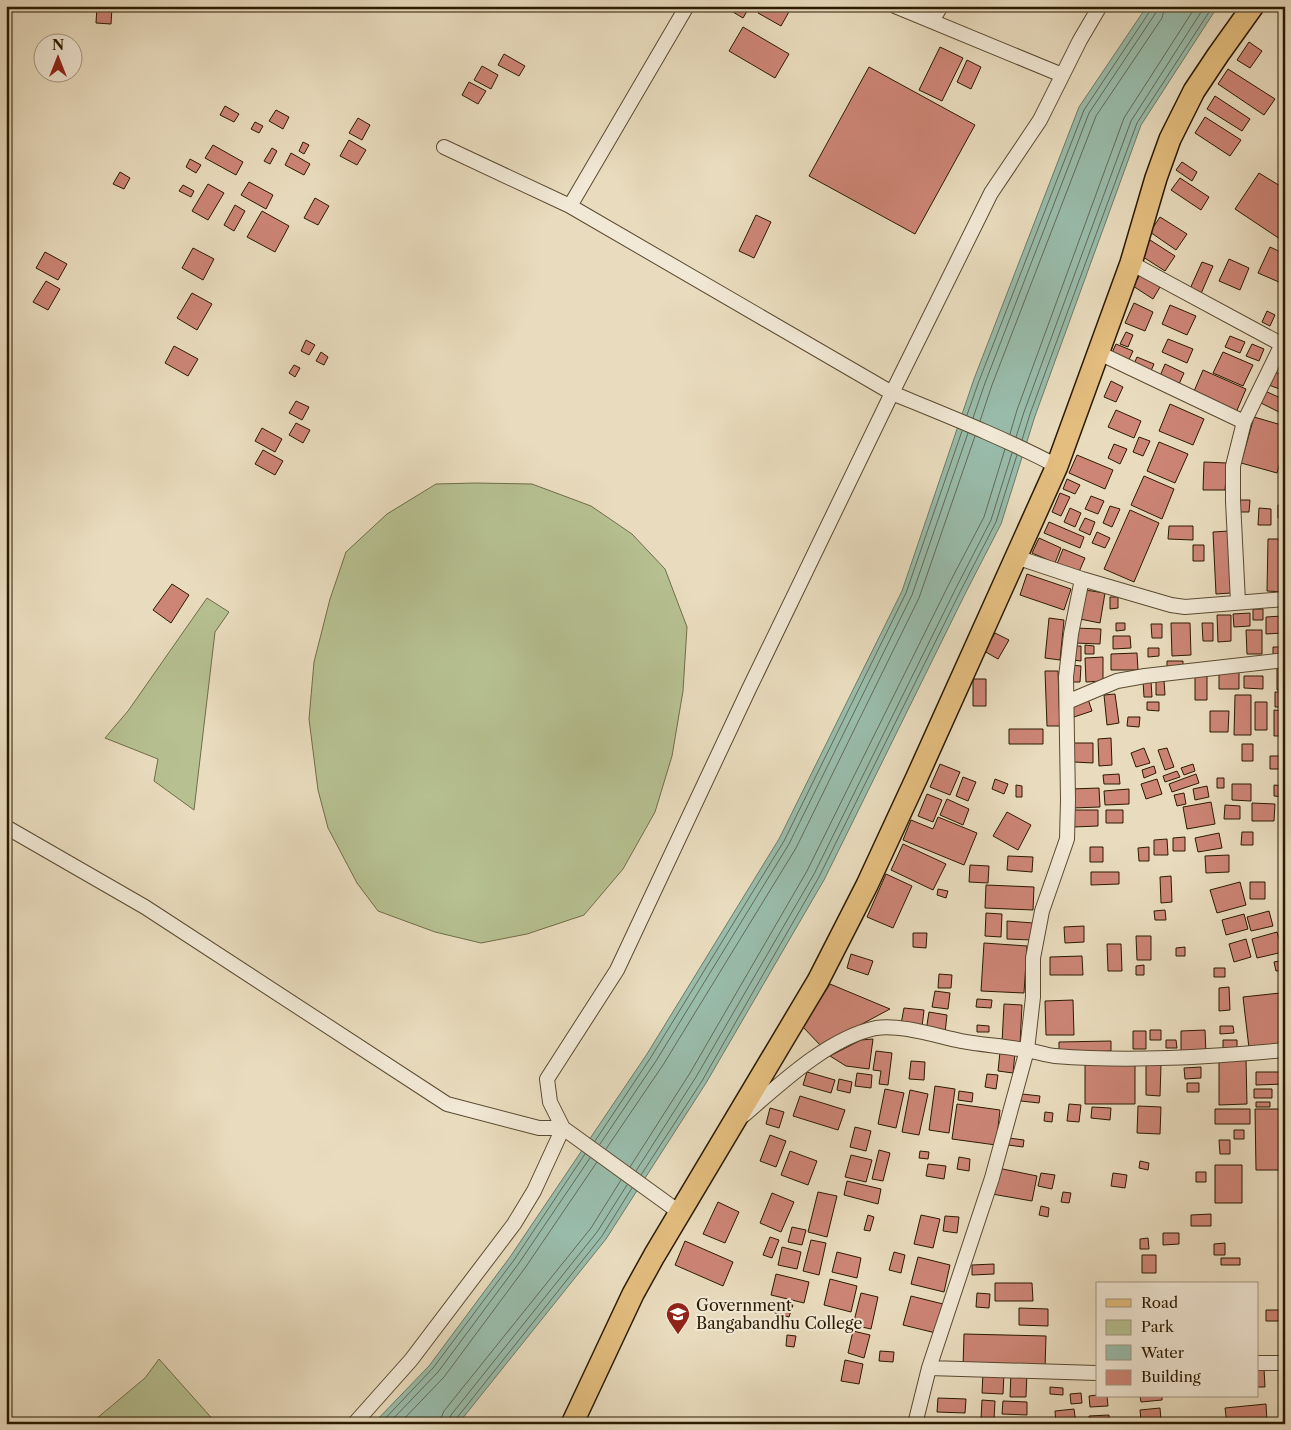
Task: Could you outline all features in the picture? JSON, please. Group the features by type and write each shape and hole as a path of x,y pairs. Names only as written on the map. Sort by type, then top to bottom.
{"main road":[{"path":"572,1424 633,1294 679,1212 818,981 867,885 918,777 1057,466 1131,262 1156,178 1174,131 1199,84 1254,6"}],"street":[{"path":"570,206 687,6"},
{"path":"895,6 1062,75"},
{"path":"932,20 941,6"},
{"path":"679,1212 568,1131 550,1102 547,1079 617,970 748,691 991,193 1040,120 1100,6"},
{"path":"444,148 570,206 892,393 949,416 1057,466"},
{"path":"1131,262 1283,341 1244,422 1234,466 1238,602"},
{"path":"1099,353 1244,422"},
{"path":"1016,557 1171,605 1185,607 1285,599"},
{"path":"915,1424 929,1368 992,1178 1027,1050 1032,997 1033,958 1042,911 1067,839 1066,677 1071,634 1082,579"},
{"path":"1067,702 1117,681 1285,660"},
{"path":"6,827 145,907 448,1104 539,1128 568,1131"},
{"path":"732,1125 818,1055 860,1033 876,1028 895,1028 1052,1055 1136,1059 1285,1050"},
{"path":"354,1424 411,1360 514,1224 568,1131"},
{"path":"1258,1363 1285,1363"},
{"path":"929,1368 1096,1373"}],"green space":[{"path":"436,484 532,484 591,506 632,534 665,569 687,627 683,691 672,756 655,812 623,869 584,915 527,934 481,943 435,932 378,911 357,883 328,828 318,790 309,719 314,662 330,599 346,552 387,514"},
{"path":"207,598 229,612 215,632 194,810 154,781 158,759 105,738 128,711"},
{"path":"159,1359 217,1424 90,1424 145,1378"}],"water":[{"path":"1147,6 1218,6 1141,125 1035,416 1001,524 824,880 706,1083 606,1239 458,1424 373,1424 429,1366 510,1257 647,1054 779,839 902,591 974,379 1079,107"}],"building":[{"path":"97,6 112,7 111,24 96,23"},
{"path":"729,6 750,6 743,18 728,9"},
{"path":"762,6 784,6 790,10 781,26 758,13"},
{"path":"743,27 789,54 775,78 729,51"},
{"path":"1249,42 1262,51 1250,68 1237,60"},
{"path":"940,47 963,58 942,101 919,90"},
{"path":"504,54 525,66 519,76 498,65"},
{"path":"967,60 981,67 971,89 957,82"},
{"path":"482,66 498,75 491,89 474,80"},
{"path":"869,67 975,125 915,234 809,176"},
{"path":"1228,69 1275,99 1264,115 1218,84"},
{"path":"469,82 486,91 478,104 462,95"},
{"path":"1215,96 1250,119 1242,131 1207,109"},
{"path":"225,106 239,114 234,122 220,115"},
{"path":"276,110 289,117 283,129 269,121"},
{"path":"1205,117 1241,140 1230,156 1195,133"},
{"path":"358,118 370,125 362,140 349,133"},
{"path":"255,122 263,126 259,133 251,129"},
{"path":"349,140 366,150 357,165 340,156"},
{"path":"303,142 309,145 304,154 299,151"},
{"path":"213,145 243,162 236,175 205,158"},
{"path":"272,148 277,151 270,164 264,161"},
{"path":"291,153 310,164 304,175 285,165"},
{"path":"190,159 201,165 196,173 186,167"},
{"path":"1182,162 1197,172 1192,181 1176,170"},
{"path":"120,172 130,178 124,189 113,184"},
{"path":"1259,173 1285,189 1285,239 1283,241 1235,209"},
{"path":"1180,178 1209,197 1201,210 1171,190"},
{"path":"249,182 273,195 266,209 241,195"},
{"path":"208,184 224,193 208,220 192,211"},
{"path":"183,185 194,191 191,197 179,191"},
{"path":"315,198 329,206 318,225 304,218"},
{"path":"235,205 245,211 234,231 224,225"},
{"path":"262,211 289,226 275,252 247,237"},
{"path":"756,215 771,222 754,258 739,251"},
{"path":"1160,217 1187,234 1176,250 1150,232"},
{"path":"1150,240 1175,256 1165,271 1140,255"},
{"path":"1270,247 1285,254 1285,270 1279,282 1258,273"},
{"path":"193,248 214,259 203,280 182,268"},
{"path":"45,252 67,264 58,280 36,268"},
{"path":"1229,259 1249,268 1240,290 1219,281"},
{"path":"1202,262 1213,266 1200,296 1189,291"},
{"path":"1140,275 1160,287 1153,299 1133,286"},
{"path":"46,281 60,289 48,310 33,302"},
{"path":"192,293 212,304 197,330 177,318"},
{"path":"1134,303 1153,312 1145,331 1125,323"},
{"path":"1170,305 1196,316 1187,335 1162,324"},
{"path":"1267,311 1275,315 1270,326 1262,322"},
{"path":"1126,332 1133,335 1128,347 1120,344"},
{"path":"1230,336 1245,342 1240,353 1225,347"},
{"path":"1168,339 1193,349 1187,363 1162,352"},
{"path":"306,340 315,345 309,355 301,351"},
{"path":"1116,344 1133,351 1127,364 1110,357"},
{"path":"1252,344 1264,349 1259,361 1246,356"},
{"path":"174,346 198,359 188,376 165,363"},
{"path":"321,352 328,357 324,365 316,361"},
{"path":"1223,352 1253,365 1243,386 1213,373"},
{"path":"1137,357 1154,364 1150,373 1133,366"},
{"path":"1165,364 1184,373 1179,384 1160,376"},
{"path":"294,365 300,368 295,377 289,373"},
{"path":"1203,370 1246,389 1235,415 1192,396"},
{"path":"1272,371 1285,376 1285,391 1266,384"},
{"path":"1111,381 1123,387 1116,402 1104,397"},
{"path":"1265,391 1285,400 1279,412 1259,402"},
{"path":"296,401 309,407 302,420 289,413"},
{"path":"1170,404 1204,419 1193,445 1159,431"},
{"path":"1116,410 1141,421 1134,438 1108,427"},
{"path":"1254,417 1285,426 1285,446 1277,473 1241,463"},
{"path":"296,423 310,430 303,443 289,435"},
{"path":"262,428 282,439 275,452 255,441"},
{"path":"1139,437 1150,441 1143,456 1133,452"},
{"path":"1159,442 1188,454 1175,483 1147,471"},
{"path":"1114,444 1127,449 1120,464 1108,458"},
{"path":"263,450 283,461 275,475 255,464"},
{"path":"1077,455 1113,470 1105,489 1069,473"},
{"path":"1204,462 1227,463 1225,490 1203,490"},
{"path":"1144,476 1174,489 1162,519 1131,505"},
{"path":"1067,479 1080,485 1075,494 1063,489"},
{"path":"1060,493 1070,497 1061,516 1052,512"},
{"path":"1091,496 1104,501 1098,514 1085,509"},
{"path":"1239,500 1250,500 1249,512 1238,512"},
{"path":"1278,505 1285,505 1285,518 1278,518"},
{"path":"1110,506 1120,509 1112,527 1103,523"},
{"path":"1070,508 1081,513 1075,527 1064,522"},
{"path":"1259,508 1271,509 1271,525 1258,525"},
{"path":"1130,510 1159,523 1134,582 1104,569"},
{"path":"1085,518 1095,522 1090,535 1079,530"},
{"path":"1049,522 1084,537 1080,548 1044,533"},
{"path":"1169,526 1193,526 1193,540 1168,539"},
{"path":"1229,531 1231,593 1216,594 1213,532"},
{"path":"1097,532 1110,538 1105,548 1092,543"},
{"path":"1039,538 1061,548 1055,563 1032,553"},
{"path":"1268,539 1285,539 1285,592 1267,591"},
{"path":"1193,545 1204,545 1204,561 1193,561"},
{"path":"1063,549 1085,558 1078,574 1057,564"},
{"path":"1027,574 1071,589 1064,610 1020,595"},
{"path":"172,584 189,595 171,623 153,610"},
{"path":"1085,590 1105,593 1100,623 1080,619"},
{"path":"1110,597 1118,597 1118,608 1110,609"},
{"path":"1253,609 1263,609 1263,620 1253,620"},
{"path":"1250,613 1250,626 1234,627 1233,614"},
{"path":"1217,615 1231,615 1231,641 1218,642"},
{"path":"1283,616 1283,633 1266,634 1266,617"},
{"path":"1049,618 1064,620 1060,660 1045,658"},
{"path":"1116,623 1125,623 1125,630 1116,631"},
{"path":"1171,623 1190,623 1191,655 1172,656"},
{"path":"1202,623 1213,623 1213,641 1203,641"},
{"path":"1151,624 1162,624 1162,638 1152,638"},
{"path":"1075,628 1101,629 1100,644 1075,643"},
{"path":"1246,630 1262,630 1262,654 1247,654"},
{"path":"995,633 1009,640 998,659 984,651"},
{"path":"1113,636 1130,636 1131,648 1113,649"},
{"path":"1085,645 1094,646 1094,654 1085,654"},
{"path":"1072,646 1081,646 1081,661 1072,660"},
{"path":"1273,647 1285,647 1285,657 1273,657"},
{"path":"1148,648 1159,648 1159,656 1148,657"},
{"path":"1137,653 1138,670 1111,670 1111,654"},
{"path":"1103,657 1103,681 1086,682 1085,658"},
{"path":"1167,661 1183,661 1183,670 1167,670"},
{"path":"1071,665 1081,666 1080,682 1070,682"},
{"path":"1277,665 1285,665 1285,690 1277,690"},
{"path":"1045,671 1058,671 1060,726 1047,726"},
{"path":"1219,671 1239,671 1239,689 1219,689"},
{"path":"1195,672 1207,672 1207,700 1195,700"},
{"path":"1244,676 1263,676 1263,689 1244,688"},
{"path":"973,679 986,679 986,706 973,706"},
{"path":"1164,680 1165,695 1156,695 1156,681"},
{"path":"1143,681 1151,681 1152,697 1144,697"},
{"path":"1275,692 1285,692 1285,707 1275,707"},
{"path":"1115,694 1119,723 1107,725 1104,695"},
{"path":"1235,695 1251,695 1251,735 1234,735"},
{"path":"1088,699 1092,711 1074,717 1070,704"},
{"path":"1147,702 1159,702 1159,711 1147,710"},
{"path":"1255,702 1267,702 1267,730 1255,730"},
{"path":"1274,710 1285,711 1285,736 1274,736"},
{"path":"1210,711 1229,711 1228,732 1210,732"},
{"path":"1128,717 1140,717 1139,727 1127,726"},
{"path":"1009,729 1043,729 1043,744 1009,744"},
{"path":"1111,738 1112,765 1099,766 1098,739"},
{"path":"1074,743 1093,743 1093,763 1074,762"},
{"path":"1242,744 1253,744 1253,761 1242,761"},
{"path":"1144,748 1150,763 1136,767 1131,753"},
{"path":"1167,748 1174,767 1165,770 1158,750"},
{"path":"1270,756 1285,756 1285,769 1270,769"},
{"path":"940,764 960,772 950,795 930,787"},
{"path":"1193,764 1195,771 1184,775 1181,768"},
{"path":"1154,766 1156,773 1144,778 1142,770"},
{"path":"1177,771 1180,777 1165,782 1163,776"},
{"path":"1119,774 1120,784 1104,784 1103,775"},
{"path":"1196,774 1199,783 1172,792 1169,784"},
{"path":"963,777 976,782 968,801 956,796"},
{"path":"1217,778 1224,778 1224,788 1217,788"},
{"path":"995,779 1008,784 1004,794 992,789"},
{"path":"1157,779 1162,794 1146,799 1141,784"},
{"path":"1232,784 1251,784 1251,801 1232,800"},
{"path":"1016,785 1022,786 1022,797 1016,797"},
{"path":"1274,785 1285,786 1285,797 1274,796"},
{"path":"1207,786 1209,797 1195,800 1193,789"},
{"path":"1099,788 1100,807 1072,808 1071,789"},
{"path":"1129,789 1129,804 1105,805 1104,791"},
{"path":"1184,793 1186,804 1177,806 1174,795"},
{"path":"927,794 942,800 933,822 918,816"},
{"path":"947,799 969,809 963,825 940,815"},
{"path":"1211,802 1215,824 1187,829 1183,807"},
{"path":"1252,803 1275,804 1274,821 1252,821"},
{"path":"1225,805 1240,806 1240,819 1224,819"},
{"path":"1072,810 1098,810 1098,826 1073,827"},
{"path":"1106,810 1123,810 1123,823 1106,823"},
{"path":"1007,812 1031,825 1018,850 993,836"},
{"path":"938,817 977,833 964,865 903,840 911,820 933,829"},
{"path":"1242,832 1253,832 1253,845 1241,845"},
{"path":"1219,833 1222,848 1198,852 1195,838"},
{"path":"1185,837 1185,851 1173,851 1173,838"},
{"path":"1167,839 1168,855 1154,855 1154,840"},
{"path":"903,844 946,864 933,890 891,870"},
{"path":"1090,847 1103,847 1103,862 1090,862"},
{"path":"1149,847 1149,861 1139,861 1138,848"},
{"path":"1229,855 1229,872 1206,873 1205,856"},
{"path":"1008,856 1033,857 1032,872 1007,870"},
{"path":"970,865 989,866 988,883 969,882"},
{"path":"1091,872 1119,872 1119,884 1091,885"},
{"path":"886,874 912,886 893,928 867,917"},
{"path":"1171,876 1172,902 1161,903 1160,877"},
{"path":"1240,882 1246,905 1217,913 1210,890"},
{"path":"1250,882 1265,882 1265,899 1250,899"},
{"path":"986,885 1034,887 1033,910 985,908"},
{"path":"938,889 948,891 946,898 937,895"},
{"path":"1165,910 1166,920 1155,920 1154,911"},
{"path":"1269,911 1273,926 1251,931 1247,917"},
{"path":"986,913 1002,914 1001,937 985,936"},
{"path":"1244,914 1248,929 1226,935 1222,920"},
{"path":"1007,921 1033,923 1032,940 1007,939"},
{"path":"1084,926 1084,942 1065,943 1064,927"},
{"path":"1277,932 1283,952 1257,958 1252,939"},
{"path":"913,933 927,933 926,948 913,947"},
{"path":"1136,936 1151,936 1151,960 1137,960"},
{"path":"1246,939 1251,957 1234,962 1229,944"},
{"path":"984,943 1027,946 1024,993 981,991"},
{"path":"1107,944 1121,944 1122,971 1108,971"},
{"path":"1185,947 1185,956 1176,956 1176,948"},
{"path":"851,954 873,961 868,975 847,968"},
{"path":"1082,956 1083,975 1050,975 1050,957"},
{"path":"1285,960 1285,970 1276,971 1274,962"},
{"path":"1144,965 1144,975 1136,975 1136,966"},
{"path":"1214,968 1225,968 1225,977 1214,977"},
{"path":"939,974 952,975 951,988 938,988"},
{"path":"830,984 890,1009 821,1046 803,1027"},
{"path":"1229,987 1230,1010 1219,1011 1219,988"},
{"path":"935,991 950,993 948,1009 932,1007"},
{"path":"1280,993 1285,1043 1249,1048 1243,997"},
{"path":"977,999 992,1000 991,1008 976,1007"},
{"path":"1073,1000 1074,1035 1046,1035 1045,1001"},
{"path":"1004,1004 1022,1005 1020,1044 1002,1043"},
{"path":"904,1008 924,1010 922,1027 901,1024"},
{"path":"929,1012 947,1015 945,1033 926,1031"},
{"path":"977,1025 989,1026 989,1032 977,1032"},
{"path":"1220,1026 1233,1026 1234,1033 1220,1034"},
{"path":"1150,1030 1161,1030 1161,1040 1150,1040"},
{"path":"1205,1030 1206,1054 1181,1055 1181,1031"},
{"path":"1133,1031 1146,1031 1146,1049 1133,1049"},
{"path":"873,1039 869,1069 846,1066 830,1056 861,1040"},
{"path":"1166,1040 1176,1040 1177,1048 1166,1048"},
{"path":"1223,1040 1237,1040 1237,1052 1223,1052"},
{"path":"1111,1041 1111,1051 1059,1053 1059,1042"},
{"path":"876,1051 892,1053 888,1085 879,1084 881,1071 873,1070"},
{"path":"1000,1052 1015,1053 1013,1073 998,1071"},
{"path":"1219,1059 1246,1059 1247,1104 1219,1105"},
{"path":"911,1061 925,1062 924,1080 909,1079"},
{"path":"1085,1064 1135,1064 1135,1104 1085,1104"},
{"path":"1146,1065 1161,1065 1160,1096 1146,1095"},
{"path":"1201,1067 1201,1078 1185,1079 1184,1068"},
{"path":"807,1072 835,1080 831,1093 803,1085"},
{"path":"1256,1072 1285,1072 1285,1084 1256,1085"},
{"path":"857,1073 872,1075 871,1088 855,1086"},
{"path":"987,1074 998,1075 996,1089 985,1087"},
{"path":"839,1079 852,1082 850,1093 837,1090"},
{"path":"1187,1083 1199,1083 1199,1092 1187,1092"},
{"path":"935,1086 955,1089 949,1133 929,1130"},
{"path":"885,1089 904,1093 896,1128 878,1124"},
{"path":"1254,1089 1272,1089 1272,1098 1254,1098"},
{"path":"910,1090 928,1094 919,1135 902,1132"},
{"path":"959,1091 973,1093 972,1102 958,1100"},
{"path":"1022,1094 1040,1096 1039,1103 1021,1101"},
{"path":"800,1096 845,1110 838,1130 793,1116"},
{"path":"1256,1102 1270,1102 1270,1107 1256,1107"},
{"path":"957,1104 1000,1110 996,1145 952,1139"},
{"path":"1069,1104 1081,1105 1079,1122 1067,1121"},
{"path":"1138,1106 1161,1107 1160,1134 1137,1133"},
{"path":"1092,1107 1111,1108 1110,1120 1091,1118"},
{"path":"770,1108 784,1112 779,1128 766,1124"},
{"path":"1215,1109 1250,1109 1250,1124 1215,1124"},
{"path":"1255,1109 1285,1109 1285,1170 1256,1170"},
{"path":"1045,1112 1053,1113 1052,1122 1044,1121"},
{"path":"855,1127 871,1131 866,1151 850,1147"},
{"path":"1234,1130 1244,1130 1244,1139 1234,1139"},
{"path":"770,1135 786,1141 776,1167 760,1161"},
{"path":"1009,1138 1024,1140 1023,1147 1008,1145"},
{"path":"1219,1140 1230,1140 1230,1154 1220,1154"},
{"path":"879,1150 890,1153 883,1181 872,1179"},
{"path":"790,1151 817,1161 808,1185 781,1175"},
{"path":"920,1151 929,1152 928,1159 919,1158"},
{"path":"851,1155 872,1160 866,1182 845,1177"},
{"path":"959,1157 970,1159 969,1171 957,1169"},
{"path":"1140,1161 1149,1163 1148,1170 1139,1168"},
{"path":"928,1164 946,1166 944,1179 926,1176"},
{"path":"1215,1165 1242,1165 1242,1203 1215,1203"},
{"path":"998,1168 1037,1176 1032,1201 992,1194"},
{"path":"1196,1172 1206,1172 1206,1182 1196,1182"},
{"path":"1041,1173 1055,1175 1052,1189 1038,1186"},
{"path":"1113,1173 1127,1175 1125,1188 1111,1186"},
{"path":"847,1181 881,1189 878,1204 844,1195"},
{"path":"818,1192 837,1196 827,1237 808,1232"},
{"path":"1063,1192 1071,1193 1069,1203 1061,1202"},
{"path":"772,1193 794,1202 781,1232 760,1223"},
{"path":"718,1202 739,1212 725,1243 703,1234"},
{"path":"1041,1206 1049,1208 1048,1217 1039,1215"},
{"path":"1211,1214 1211,1226 1191,1226 1191,1215"},
{"path":"868,1215 874,1217 870,1231 864,1230"},
{"path":"921,1215 940,1219 933,1248 914,1244"},
{"path":"945,1216 959,1217 957,1233 943,1231"},
{"path":"792,1227 806,1230 802,1245 788,1242"},
{"path":"1163,1233 1179,1233 1179,1244 1163,1245"},
{"path":"770,1237 779,1240 772,1258 763,1255"},
{"path":"1148,1238 1149,1249 1140,1249 1140,1239"},
{"path":"811,1240 826,1243 819,1275 803,1271"},
{"path":"685,1241 733,1262 723,1286 675,1265"},
{"path":"1225,1243 1225,1255 1214,1255 1214,1244"},
{"path":"782,1247 801,1252 797,1269 778,1265"},
{"path":"837,1252 861,1258 857,1278 832,1272"},
{"path":"894,1252 905,1255 901,1273 889,1270"},
{"path":"1142,1255 1156,1255 1156,1273 1142,1273"},
{"path":"918,1257 950,1265 944,1292 911,1284"},
{"path":"1221,1258 1240,1258 1240,1265 1221,1265"},
{"path":"994,1264 994,1274 972,1275 972,1265"},
{"path":"776,1274 809,1282 804,1303 771,1295"},
{"path":"830,1279 857,1286 851,1312 824,1305"},
{"path":"995,1283 1032,1283 1033,1301 995,1301"},
{"path":"861,1293 878,1297 871,1329 853,1325"},
{"path":"977,1293 990,1294 989,1308 976,1307"},
{"path":"911,1296 947,1305 940,1334 903,1325"},
{"path":"778,1301 793,1305 789,1317 775,1313"},
{"path":"1019,1308 1048,1309 1048,1326 1019,1325"},
{"path":"1266,1310 1285,1310 1285,1321 1266,1321"},
{"path":"853,1331 870,1335 864,1358 848,1353"},
{"path":"964,1334 1046,1336 1045,1369 963,1367"},
{"path":"787,1335 796,1336 794,1347 786,1346"},
{"path":"880,1351 894,1352 893,1362 879,1361"},
{"path":"845,1360 863,1364 859,1384 841,1381"},
{"path":"1264,1369 1265,1387 1258,1387 1258,1370"},
{"path":"983,1372 1004,1373 1003,1394 982,1393"},
{"path":"1011,1372 1027,1373 1026,1397 1010,1397"},
{"path":"1050,1387 1063,1388 1063,1395 1050,1394"},
{"path":"1081,1393 1082,1403 1071,1404 1070,1394"},
{"path":"1096,1395 1096,1398 1107,1398 1108,1406 1090,1407 1089,1396"},
{"path":"938,1398 966,1399 965,1413 937,1412"},
{"path":"1140,1398 1162,1398 1162,1400 1141,1402"},
{"path":"982,1400 995,1401 994,1420 981,1419"},
{"path":"1003,1401 1027,1402 1027,1415 1002,1414"},
{"path":"1266,1404 1267,1422 1227,1424 1225,1408"},
{"path":"1160,1408 1161,1420 1141,1421 1140,1410"},
{"path":"1074,1409 1076,1424 1056,1424 1055,1411"},
{"path":"1109,1415 1110,1424 1090,1424 1089,1416"}],"place":[{"name":"Government Bangabandhu College","path":"678,1335"}]}
